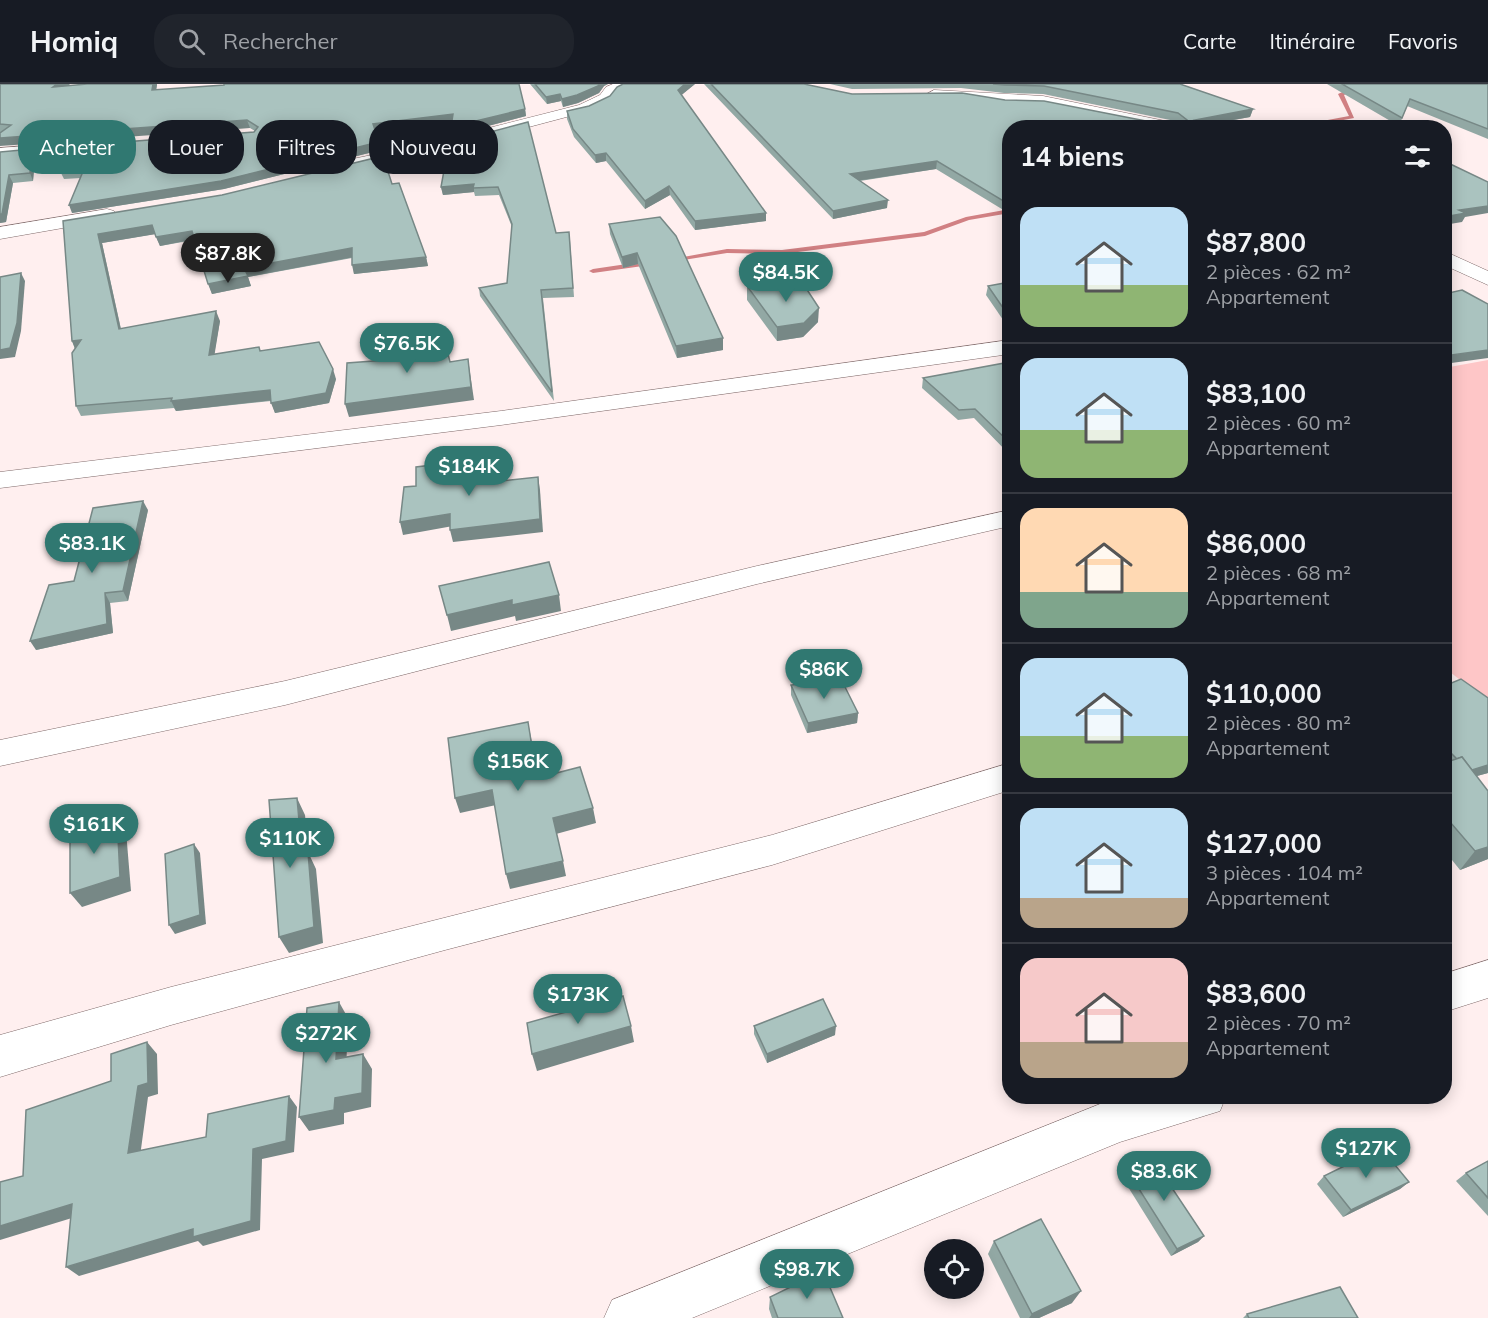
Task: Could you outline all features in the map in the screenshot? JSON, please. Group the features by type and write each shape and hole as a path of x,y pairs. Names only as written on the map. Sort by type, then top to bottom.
{"street":[{"path":"357,164 584,108 605,98 611,90 626,84"},
{"path":"917,94 961,94 1004,100 1043,101 1135,120"},
{"path":"0,153 18,152"},
{"path":"0,233 124,212"},
{"path":"1452,262 1488,256"},
{"path":"1452,265 1488,279"},
{"path":"0,480 501,417 1002,348"},
{"path":"0,753 285,693 758,574 1002,520"},
{"path":"0,1056 171,1006 456,930 772,850 1002,778"},
{"path":"1452,990 1488,979"},
{"path":"630,1318 1040,1150 1120,1119 1175,1104"}],"shaded area":[{"path":"1488,360 1488,702 1452,674 1452,367"}],"building":[{"path":"0,84 57,84 53,87 87,84 153,84 152,90 224,84 519,84 525,109 480,120 452,120 453,114 405,120 369,120 369,144 357,147 357,120 256,120 256,126 247,120 148,120 148,127 136,128 136,120 18,120 18,137 0,138 0,133 11,125 0,124"},
{"path":"535,84 599,84 577,95 562,99 560,94 546,97"},
{"path":"623,84 685,84 678,90 766,213 695,221 669,186 645,201 606,153 595,155 573,129 567,111 589,106 610,96 617,87"},
{"path":"711,84 804,84 852,94 962,93 1005,100 1044,101 1141,120 1002,120 1002,200 937,161 850,174 888,200 833,211"},
{"path":"993,84 1180,84 1253,109 1187,120 1178,113 1044,86"},
{"path":"1342,84 1488,84 1488,129 1410,99 1402,118"},
{"path":"528,122 556,233 569,232 573,288 541,290 552,392 479,288 507,283 512,224 498,187 473,188 474,184 441,187 443,174 498,174 498,130"},
{"path":"256,130 256,172 221,181 69,205 82,174 136,174 136,141 148,140 148,174 244,174 244,133 254,132"},
{"path":"18,150 20,174 9,175 2,214 0,214 0,152"},
{"path":"369,159 369,174 389,174 392,184 399,183 426,257 352,265 352,248 244,268 248,276 208,284 192,231 156,237 152,225 98,234 119,329 216,311 209,355 259,347 260,351 319,342 333,369 326,393 271,403 270,390 171,401 172,398 76,406 72,353 81,340 72,341 63,221 222,195 309,174 357,174 357,162"},
{"path":"1452,165 1488,182 1488,206 1459,210 1466,213 1452,216"},
{"path":"660,217 676,236 723,338 676,346 637,253 622,257 609,224"},
{"path":"21,273 17,323 10,348 0,350 0,277"},
{"path":"802,282 819,308 804,323 777,327 747,286"},
{"path":"1002,283 1002,306 988,286"},
{"path":"1462,290 1488,304 1488,350 1452,355 1452,292"},
{"path":"444,338 450,362 468,359 471,387 345,404 347,363 400,359 397,346"},
{"path":"1002,363 1002,435 975,409 959,410 923,378"},
{"path":"474,460 475,484 538,477 540,519 450,530 450,514 400,522 404,487 416,486 416,467"},
{"path":"143,501 123,591 105,593 107,624 30,641 49,585 74,581 93,508"},
{"path":"549,562 559,595 512,605 512,600 447,615 439,586"},
{"path":"841,679 858,713 808,723 791,685"},
{"path":"1461,679 1488,698 1488,765 1472,770 1462,757 1457,759 1452,754 1452,683"},
{"path":"528,722 537,778 580,767 593,808 553,818 563,861 506,874 492,790 455,798 448,738"},
{"path":"1462,757 1488,791 1488,847 1475,851 1452,824 1452,760"},
{"path":"297,798 302,854 308,852 314,927 279,937 269,800"},
{"path":"117,817 120,877 70,893 70,831"},
{"path":"194,844 200,915 169,925 165,854"},
{"path":"623,996 631,1026 532,1054 527,1023"},
{"path":"823,999 836,1026 767,1054 754,1026"},
{"path":"339,1002 336,1059 363,1054 362,1093 335,1098 334,1110 299,1117 307,1008"},
{"path":"147,1042 148,1083 138,1086 128,1153 206,1137 208,1114 289,1096 286,1141 253,1149 251,1221 193,1237 193,1229 66,1267 72,1204 0,1226 0,1182 23,1176 26,1110 111,1081 111,1054"},
{"path":"1381,1148 1409,1182 1351,1210 1324,1176"},
{"path":"1148,1152 1204,1236 1177,1249 1125,1167"},
{"path":"1488,1161 1488,1198 1466,1173"},
{"path":"1041,1219 1081,1291 1032,1314 994,1241"},
{"path":"823,1271 843,1318 778,1318 770,1297"},
{"path":"1340,1287 1358,1318 1249,1318 1247,1314"}],"waterway":[{"path":"1335,120 1352,117 1341,94 1364,84"},
{"path":"671,260 727,251 782,252 925,234 968,218 1002,212"},
{"path":"593,271 654,262"}]}
